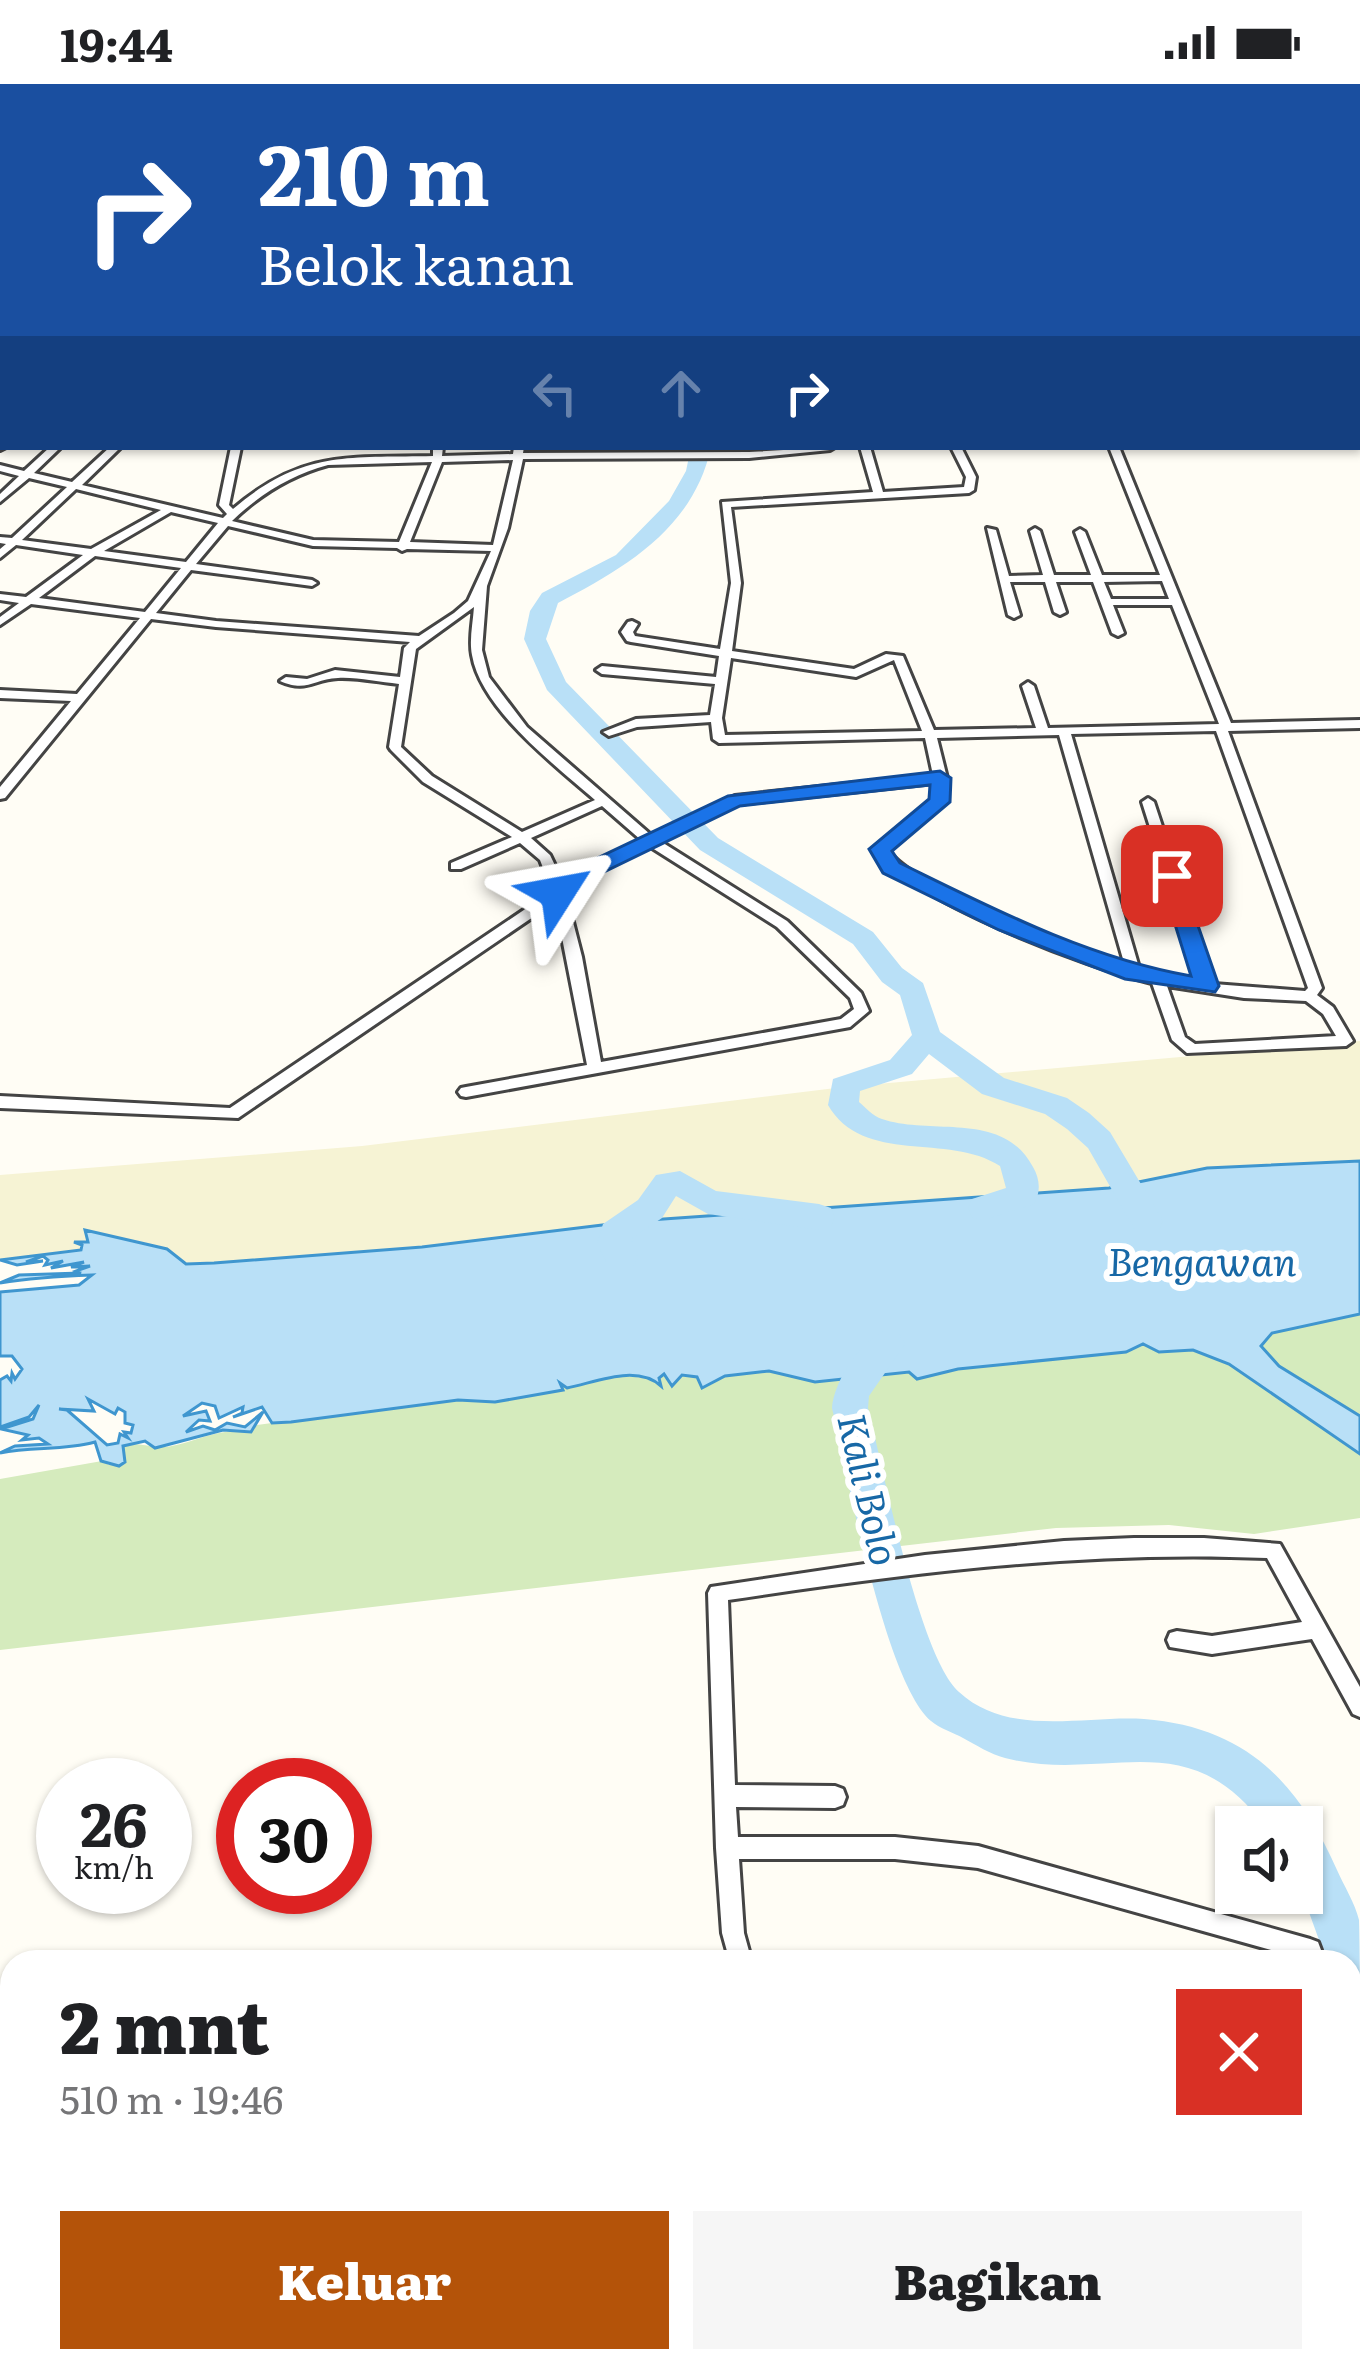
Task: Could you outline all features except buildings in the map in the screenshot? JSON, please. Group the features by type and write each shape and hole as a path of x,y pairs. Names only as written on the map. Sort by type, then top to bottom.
{"street":[{"path":"0,499 53,450"},
{"path":"0,555 113,450"},
{"path":"229,519 224,506 235,450"},
{"path":"306,467 308,450"},
{"path":"402,548 437,463 438,450"},
{"path":"0,795 185,566 247,501 306,467 328,462 437,463 519,454 749,455 800,450"},
{"path":"866,450 879,494"},
{"path":"958,450 971,477 969,490 726,504 736,583 715,736 724,741 925,732 1360,724"},
{"path":"1115,450 1224,727 1315,988 1310,995"},
{"path":"519,454 495,548 472,604 410,648 394,735 403,758 546,859 558,890 595,1067"},
{"path":"0,468 314,543 495,548"},
{"path":"0,622 91,554 169,509"},
{"path":"991,530 1014,615"},
{"path":"1035,531 1060,612"},
{"path":"1080,532 1118,633"},
{"path":"0,541 312,583"},
{"path":"1004,579 1167,578"},
{"path":"466,1092 845,1023 862,1011 856,996 782,924 650,840 523,730 483,677 476,650 482,586"},
{"path":"0,597 146,617 419,639"},
{"path":"1106,602 1177,602"},
{"path":"632,624 627,632 631,639 856,674 890,656 899,658 940,778 939,802 880,849 882,859 908,877 1007,924 1134,974 1310,995 1353,1040"},
{"path":"602,670 722,681"},
{"path":"286,681 308,683 335,674 403,681"},
{"path":"1028,686 1043,730"},
{"path":"0,694 79,698"},
{"path":"609,732 636,723 716,718"},
{"path":"1064,730 1134,974"},
{"path":"0,1102 232,1114 558,890 650,840 736,800 940,778"},
{"path":"456,866 601,802"},
{"path":"1148,802 1207,986"},
{"path":"1157,977 1179,1040 1192,1049 1353,1040"},
{"path":"738,1950 724,1796 718,1593 950,1560 1178,1545 1273,1550 1360,1707"},
{"path":"1177,1640 1211,1645 1318,1629"},
{"path":"724,1796 836,1797"},
{"path":"727,1848 895,1848 978,1857 1310,1950"}],"shaded area":[{"path":"1360,1041 1360,1161 1207,1168 1109,1188 635,1221 422,1247 214,1263 186,1264 167,1249 90,1237 84,1250 0,1260 0,1175 362,1146 844,1087"}],"green space":[{"path":"1360,1314 1360,1518 1254,1534 1169,1525 1056,1528 0,1650 0,1479 102,1461 109,1465 121,1446 169,1446 225,1432 251,1432 257,1425 458,1400 495,1402 560,1390 560,1383 568,1388 618,1375 653,1379 664,1374 675,1384 682,1375 710,1385 725,1376 769,1371 815,1382 909,1372 924,1378 958,1369 1119,1352 1143,1344 1203,1353"}],"water":[{"name":"Bengawan","path":"1360,1161 1360,1314 1272,1333 1261,1346 1279,1366 1360,1416 1360,1454 1229,1364 1193,1350 1159,1352 1143,1344 1126,1352 958,1369 917,1379 909,1372 815,1382 769,1371 725,1376 702,1388 697,1377 682,1375 672,1386 664,1374 659,1378 661,1386 640,1376 616,1376 567,1388 560,1383 563,1390 495,1402 458,1400 291,1422 272,1423 262,1407 233,1417 243,1407 219,1418 215,1406 202,1403 183,1416 206,1411 210,1421 199,1420 186,1432 203,1426 215,1430 227,1423 245,1427 263,1412 251,1432 223,1430 155,1448 145,1441 123,1446 125,1462 119,1466 101,1461 95,1442 0,1453 15,1446 48,1444 39,1438 22,1440 28,1435 1,1429 33,1419 39,1405 29,1417 0,1427 0,1380 7,1376 11,1381 12,1373 15,1379 22,1369 12,1356 0,1356 0,1292 79,1285 92,1275 0,1283 19,1275 81,1273 76,1271 90,1266 71,1267 84,1262 51,1268 63,1261 45,1265 48,1260 43,1256 26,1262 43,1261 17,1265 0,1260 81,1250 82,1245 74,1242 88,1242 85,1230 167,1249 186,1264 214,1263 422,1247 635,1221 1109,1188 1207,1168","holes":["88,1399 115,1414 118,1408 125,1412 125,1423 133,1425 131,1433 124,1432 128,1438 120,1434 118,1443 107,1445 67,1410 59,1409 94,1411"]}],"waterway":[{"path":"700,450 696,471 677,504 624,560 550,598 541,611 535,639 555,685 709,844 863,938 892,975 913,990 927,1037"},
{"path":"927,1037 993,1086 1056,1106 1078,1121 1099,1140 1147,1221"},
{"name":"Kali Bolo","path":"927,1037 901,1067 844,1087 843,1105 877,1129 975,1141 1011,1158 1021,1174 1023,1195 984,1208"},
{"name":"Kali Bolo","path":"621,1258 615,1233 650,1209 667,1184 680,1183 708,1202 819,1217"},
{"name":"Kali Bolo","path":"887,1344 851,1392 850,1408 896,1598 919,1662 944,1706 1006,1738 1075,1743 1142,1739 1211,1751 1264,1790 1276,1806"},
{"name":"Kali Bolo","path":"1323,1890 1348,1950"}],"route":[{"path":"558,893 557,886 736,800 940,778 939,802 880,849 891,868 1007,924 1134,974 1207,986 1172,876"}]}
